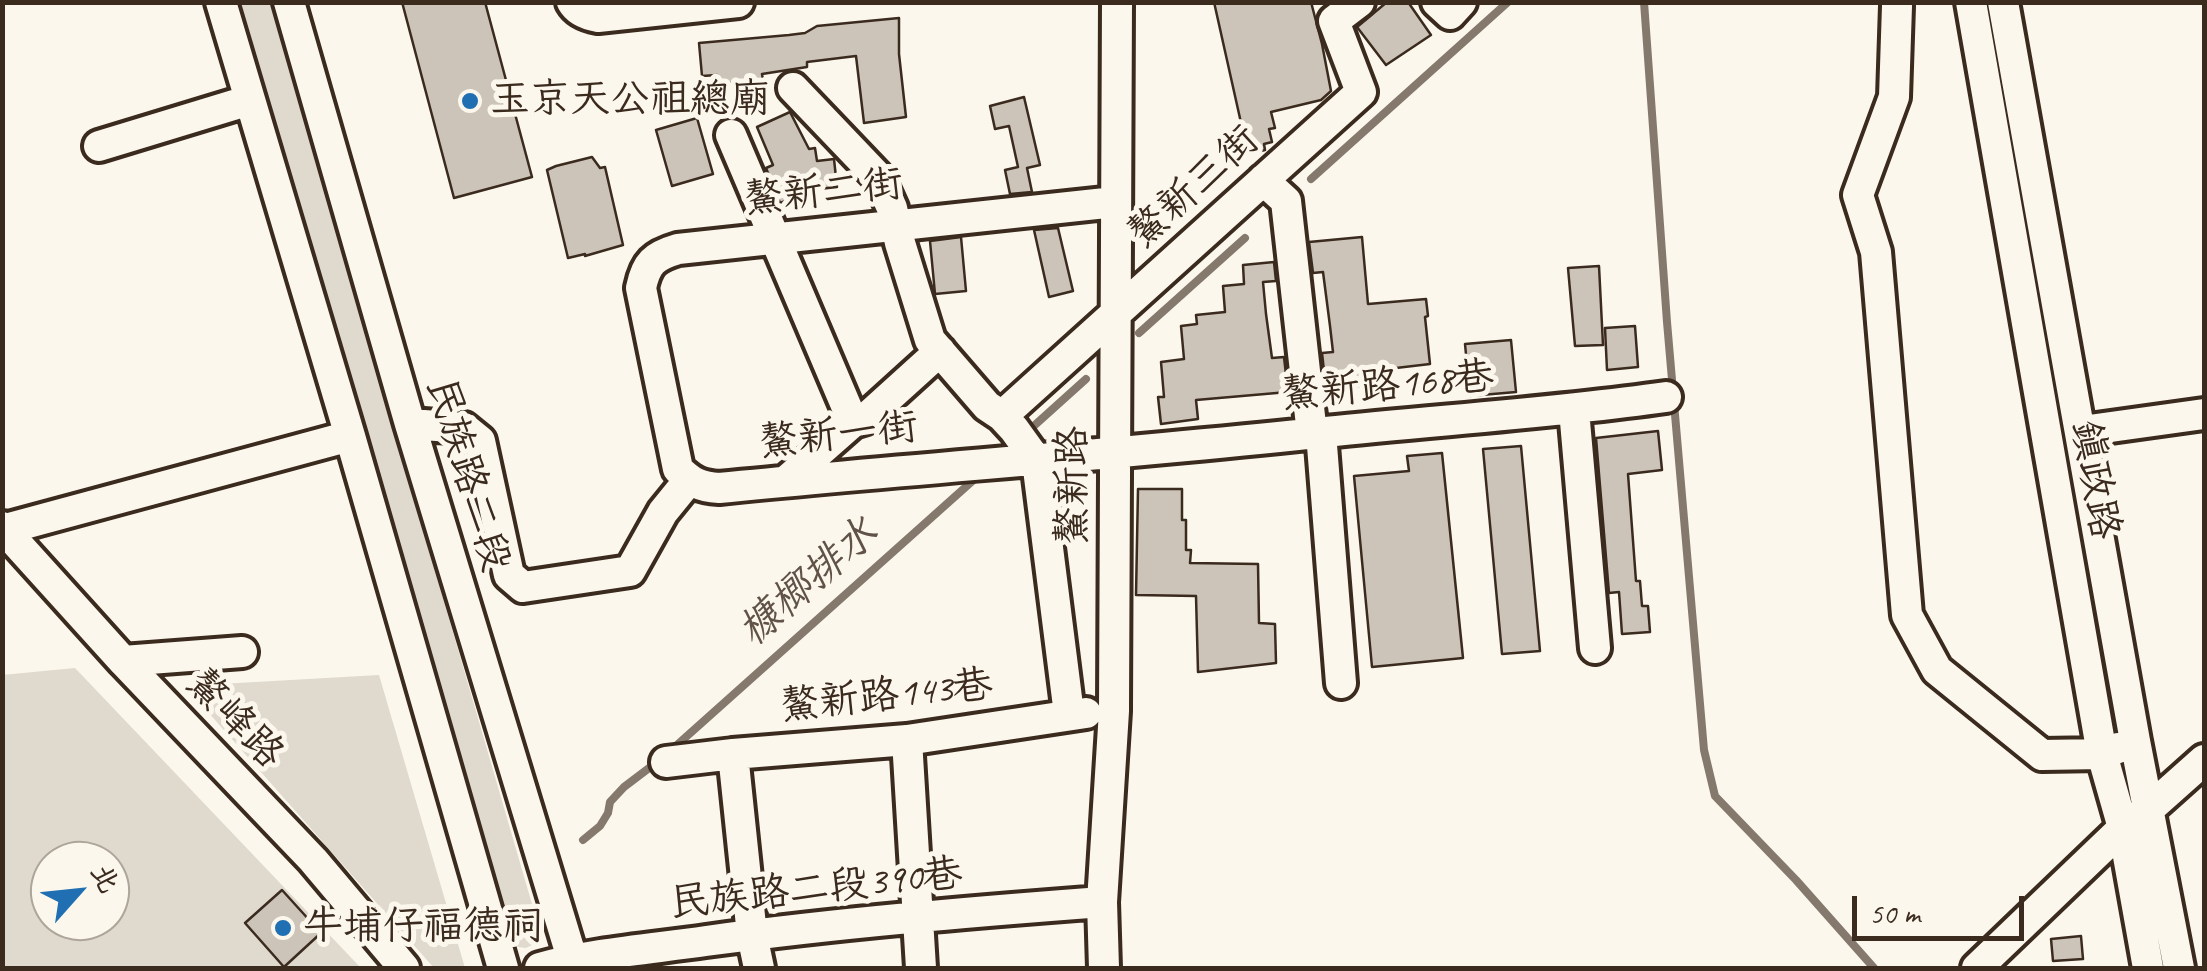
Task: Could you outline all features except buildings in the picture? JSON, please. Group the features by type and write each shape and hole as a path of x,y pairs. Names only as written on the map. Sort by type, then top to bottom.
{"street":[{"path":"221,2 502,968"},
{"name":"民族路二段","path":"289,2 410,424 574,964"},
{"path":"572,2 575,8 598,17 738,2"},
{"name":"鰲新路","path":"1104,968 1102,902 1114,711 1116,2"},
{"name":"鰲新三街","path":"1020,443 1115,314 1361,92 1334,21 1359,2"},
{"path":"1437,2 1450,14 1460,2"},
{"name":"鎮政路","path":"1971,2 2102,754 2123,828 2148,968"},
{"name":"鎮政路","path":"2003,2 2179,968"},
{"path":"1897,6 1894,97 1858,195 1876,252 1907,615 1937,670 2042,755 2102,754 2135,741"},
{"path":"793,88 878,177 892,208 930,340 1020,443 1069,714"},
{"path":"100,146 250,100"},
{"path":"731,135 853,422"},
{"path":"1263,180 1286,202 1316,433 1341,683"},
{"name":"鰲新二街","path":"689,480 678,468 641,288 644,274 662,254 678,249 1115,202"},
{"path":"786,482 940,352"},
{"name":"鰲新路168巷","path":"1114,452 1666,398"},
{"path":"1574,410 1595,648"},
{"path":"2082,432 2204,414"},
{"path":"410,424 464,428 480,441 509,575 523,587 630,571 663,512 689,480"},
{"path":"3,529 350,436"},
{"name":"鰲新一街","path":"689,480 702,487 719,488 968,464 1020,443 1114,452"},
{"name":"鰲峰路","path":"3,529 313,860 404,968"},
{"path":"124,661 242,652"},
{"name":"鰲新路143巷","path":"666,762 907,740 1069,714 1114,711"},
{"path":"907,740 921,968"},
{"path":"733,754 759,968"},
{"path":"1977,968 2123,828 2204,760"},
{"name":"民族路二段390巷","path":"540,968 752,935 1102,902"}],"shaded area":[{"path":"239,3 270,3 541,935 538,942 526,948 518,947 512,940"},
{"path":"75,668 361,968 3,968 2,675"},
{"path":"379,675 465,968 434,968 185,686"}],"waterway":[{"name":"槺榔排水","path":"1311,179 1508,2"},
{"path":"1644,2 1704,750 1715,796 1874,968"},
{"name":"槺榔排水","path":"1139,333 1245,238"},
{"name":"槺榔排水","path":"1026,433 1086,379"},
{"name":"槺榔排水","path":"668,753 978,476"},
{"name":"槺榔排水","path":"583,840 600,826 610,802 624,787 657,762"}],"place":[{"name":"玉京天公祖總廟","path":"470,101"},
{"name":"牛埔仔福德祠","path":"283,928"}]}
